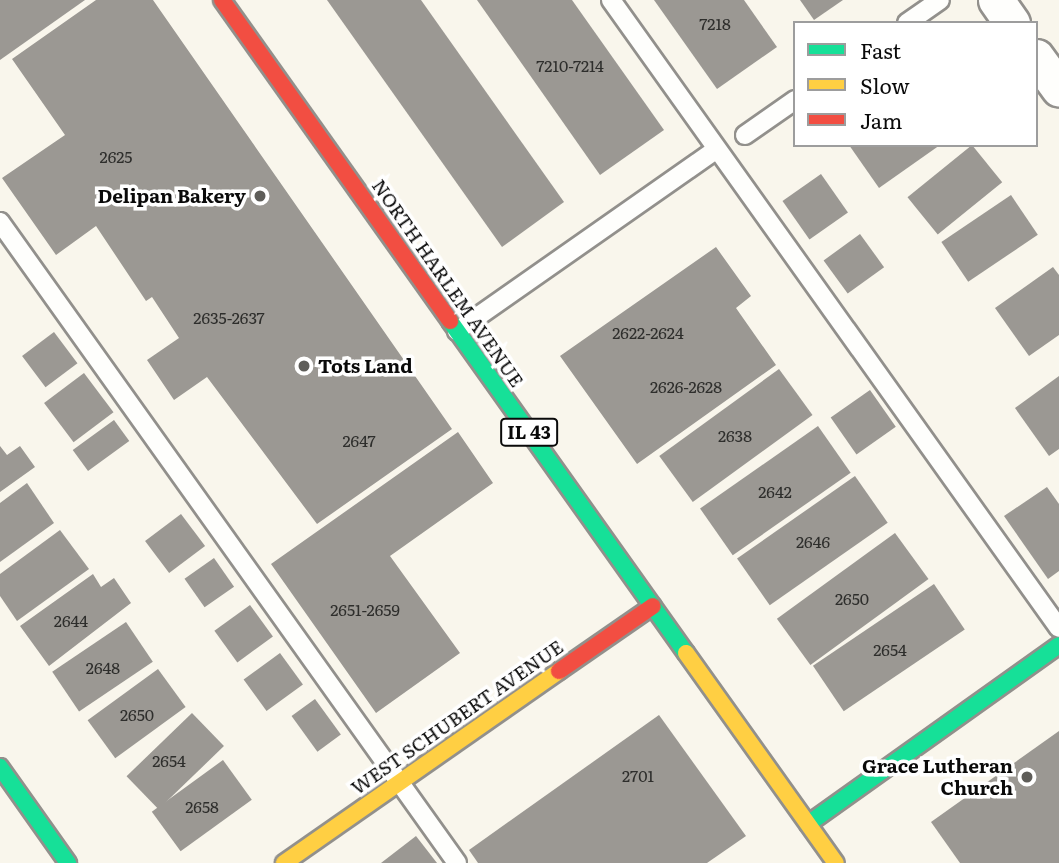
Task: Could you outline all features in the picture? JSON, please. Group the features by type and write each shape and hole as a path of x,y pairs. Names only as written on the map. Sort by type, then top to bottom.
{"main road":[{"name":"NORTH HARLEM AVENUE","path":"222,0 836,863"},
{"name":"WEST SCHUBERT AVENUE","path":"284,863 653,606"},
{"path":"808,824 1059,645"},
{"path":"0,768 68,863"}],"street":[{"path":"996,0 1011,21"},
{"path":"1038,60 1059,89"}],"lane":[{"path":"611,0 1059,628"},
{"path":"910,21 940,0"},
{"path":"745,135 793,101"},
{"path":"457,331 717,149"},
{"path":"0,222 457,863"}],"building":[{"path":"0,0 85,0 0,60"},
{"path":"96,0 153,0 452,429 317,524 207,377 174,400 147,360 179,338 152,297 146,301 96,226 56,255 2,178 65,135 12,59"},
{"path":"327,0 421,0 564,202 502,247"},
{"path":"477,0 572,0 664,130 600,175"},
{"path":"654,0 744,0 777,47 717,89"},
{"path":"800,0 843,0 814,20"},
{"path":"850,147 937,147 879,188"},
{"path":"970,147 974,147 1002,182 938,235 907,197"},
{"path":"821,174 848,213 809,239 782,201"},
{"path":"1011,195 1038,235 968,282 941,242"},
{"path":"860,234 884,267 848,294 824,260"},
{"path":"716,247 751,296 736,308 776,365 637,464 560,356"},
{"path":"1053,267 1059,275 1059,335 1029,356 995,308"},
{"path":"54,332 77,363 46,387 22,356"},
{"path":"779,369 813,415 693,502 659,456"},
{"path":"84,373 113,412 74,442 44,403"},
{"path":"1059,376 1059,449 1049,456 1015,408"},
{"path":"870,390 896,427 856,454 831,418"},
{"path":"114,420 129,441 88,471 73,450"},
{"path":"818,426 851,473 733,555 700,509"},
{"path":"458,432 493,483 390,556 460,653 376,713 271,564"},
{"path":"0,446 7,455 20,446 35,467 0,492"},
{"path":"855,476 888,523 770,605 737,559"},
{"path":"27,483 54,523 0,562 0,503"},
{"path":"1047,487 1059,504 1059,571 1048,579 1004,516"},
{"path":"181,514 205,546 169,573 145,541"},
{"path":"60,530 89,569 17,621 0,596 0,574"},
{"path":"895,533 929,579 810,665 777,619"},
{"path":"214,558 234,587 205,607 185,579"},
{"path":"93,574 101,587 114,578 131,603 49,666 20,626"},
{"path":"934,584 965,630 844,711 813,666"},
{"path":"250,605 273,637 237,662 214,631"},
{"path":"126,622 153,662 79,712 52,672"},
{"path":"280,653 303,685 267,711 244,679"},
{"path":"158,669 186,707 115,758 88,720"},
{"path":"315,699 341,735 317,752 292,716"},
{"path":"192,713 224,746 158,809 127,776"},
{"path":"659,715 746,836 707,863 478,863 469,850"},
{"name":"Grace Lutheran Church","path":"1059,731 1059,863 960,863 931,822"},
{"path":"223,760 252,800 181,851 152,812"},
{"path":"416,836 437,863 381,863"}],"traffic: fast":[{"path":"450,321 686,653"},
{"path":"808,824 1059,645"},
{"path":"0,767 68,863"}],"traffic: slow":[{"path":"686,653 836,863"},
{"path":"284,863 559,671"}],"traffic: jam":[{"path":"222,0 450,321"},
{"path":"559,671 653,606"}],"place":[{"name":"Delipan Bakery","path":"260,196"},
{"name":"Tots Land","path":"304,366"},
{"name":"Grace Lutheran Church","path":"1027,777"}]}
